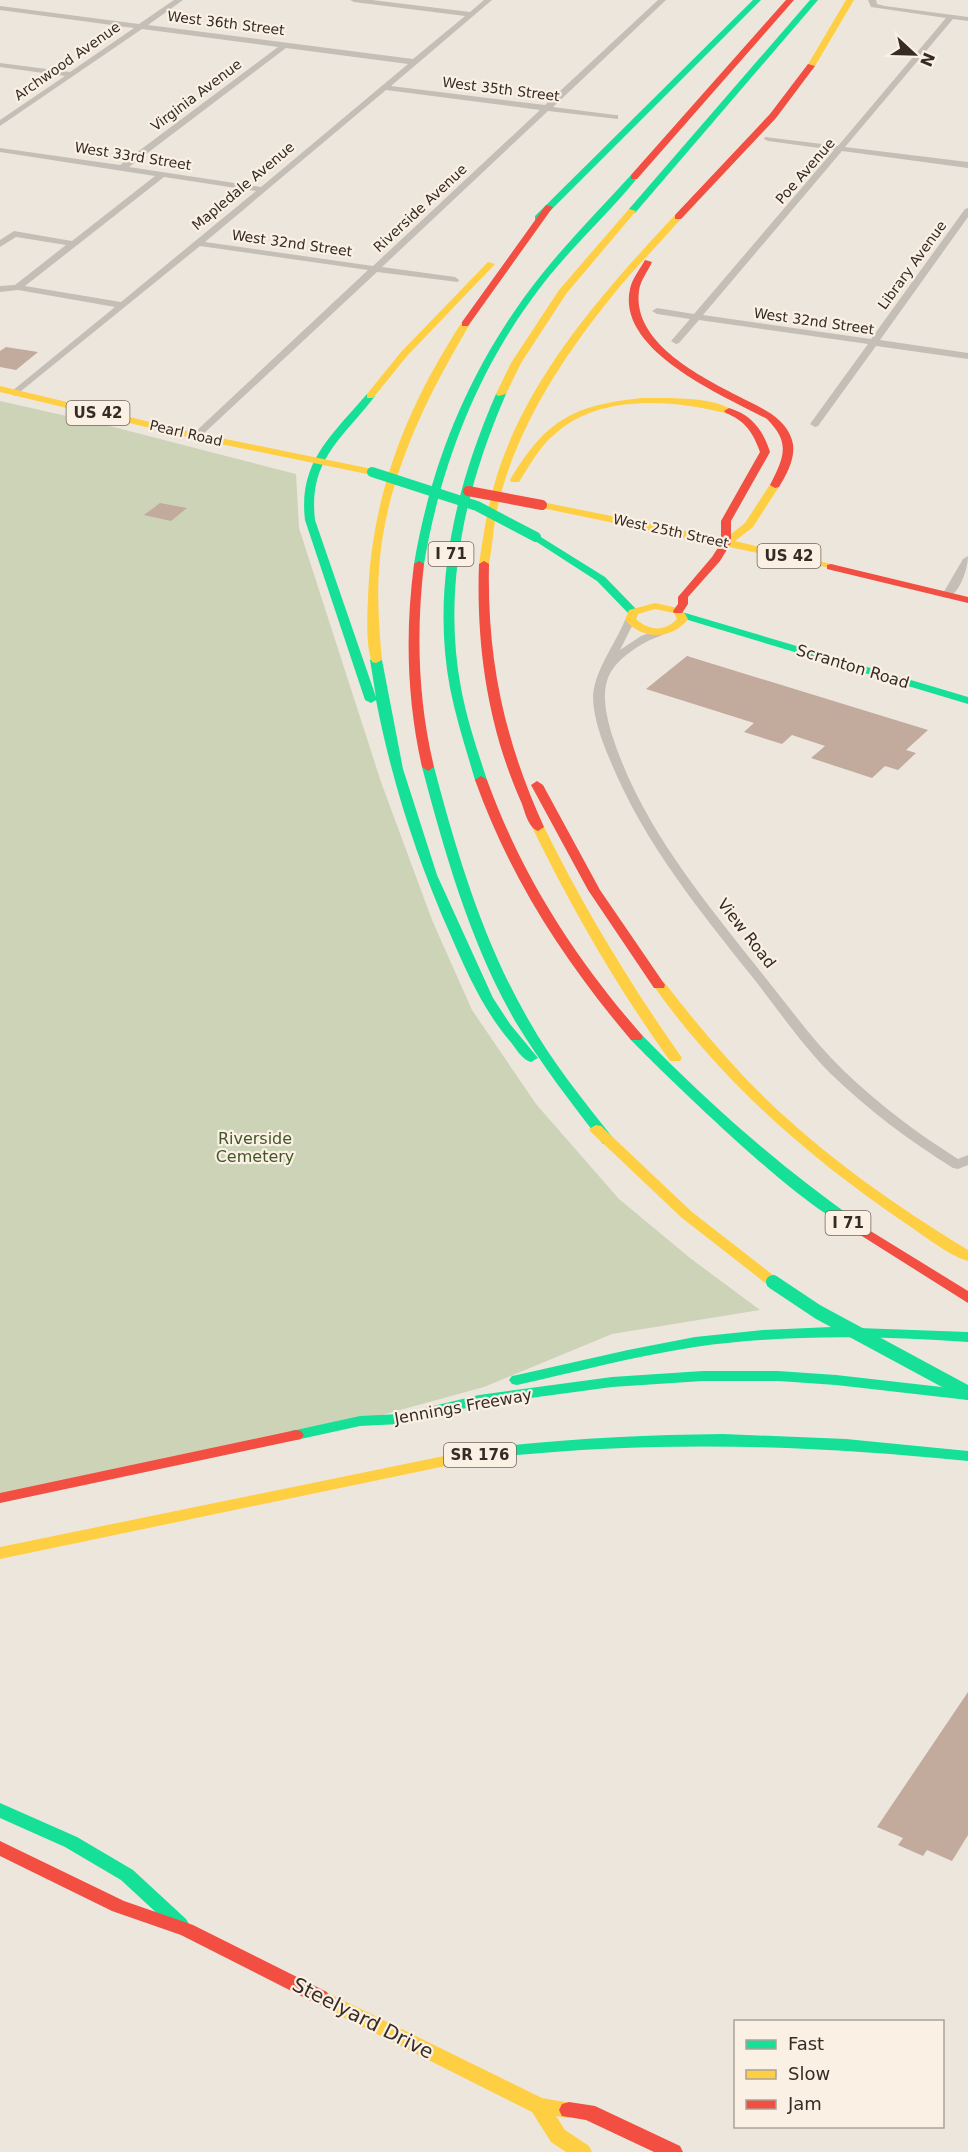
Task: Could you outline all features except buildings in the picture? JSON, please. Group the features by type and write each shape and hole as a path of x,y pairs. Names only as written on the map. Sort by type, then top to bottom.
{"main road":[{"path":"608,1142 507,1030 493,1010 440,903 325,568 305,502 309,476 318,461 405,354 457,298 757,0"},
{"name":"I 71","path":"790,0 535,289 513,316 479,371 456,417 438,466 424,515 415,570 413,625 415,682 428,767 453,862 500,975 527,1030 564,1086 608,1142 687,1215 773,1282 818,1312 968,1394"},
{"name":"I 71","path":"814,0 562,292 529,338 493,404 471,461 457,518 448,582 449,643 455,689 480,780 506,843 545,916 604,999 675,1078 736,1135 843,1219 968,1298"},
{"path":"736,1135 639,1011 612,970 581,916 521,790 496,717 487,644 484,581 488,529 503,475 543,387 560,358 604,297 794,91 835,27 849,0"},
{"path":"835,27 858,0"},
{"path":"667,630 682,623 680,613 683,597 716,559 726,543 750,524 790,454 786,435 770,417 660,352 640,331 631,306 632,293 643,269 697,198"},
{"path":"392,758 374,640 371,592 375,547 386,490 413,418 434,375 484,293 549,207"},
{"name":"Pearl Road","path":"0,389 196,436 372,472"},
{"path":"484,581 501,512 513,484 534,449 556,427 569,418 616,403 664,400 702,405 733,412 748,420 760,431 765,441 765,452 726,521 726,543"},
{"path":"372,472 483,508 509,520 591,571 624,598 637,612 698,579"},
{"name":"West 25th Street","path":"372,472 726,543 968,600"},
{"name":"Scranton Road","path":"738,633 638,627 637,612 663,606 738,633 968,701"},
{"path":"487,644 514,733 523,752"},
{"path":"532,772 579,866 624,938 660,989 736,1078 767,1111 818,1156 882,1203 968,1256"},
{"path":"360,1421 398,1407 473,1390 657,1349 722,1339 790,1332 929,1333 968,1337"},
{"name":"Jennings Freeway","path":"0,1498 360,1421 400,1419 479,1400 612,1382 703,1376 778,1376 890,1384 968,1394"},
{"name":"SR 176","path":"0,1553 408,1467 499,1452 593,1442 677,1437 763,1438 884,1446 968,1456"},
{"name":"Steelyard Drive","path":"0,1810 71,1842 127,1875 187,1930"},
{"name":"Steelyard Drive","path":"0,1848 118,1906 187,1930 539,2106 588,2112 673,2152"},
{"path":"539,2106 558,2136 582,2152"}],"street":[{"name":"Archwood Avenue","path":"0,124 179,0"},
{"path":"354,0 470,14"},
{"name":"Mapledale Avenue","path":"15,393 488,0"},
{"name":"Riverside Avenue","path":"196,436 662,0"},
{"path":"873,3 967,18"},
{"name":"West 36th Street","path":"0,8 414,62"},
{"name":"Poe Avenue","path":"676,341 842,148 951,16"},
{"name":"Virginia Avenue","path":"122,168 285,45"},
{"path":"0,64 70,74"},
{"name":"West 35th Street","path":"384,87 615,117"},
{"path":"768,139 968,165"},
{"name":"West 33rd Street","path":"0,150 261,189"},
{"path":"18,287 163,174"},
{"name":"Library Avenue","path":"815,424 968,211"},
{"path":"0,244 14,234 74,244"},
{"name":"West 32nd Street","path":"196,243 455,280"},
{"path":"0,289 18,287 122,304"},
{"name":"West 32nd Street","path":"657,311 968,356"},
{"path":"947,595 968,559"},
{"name":"View Road","path":"637,612 610,656 609,667 600,689 602,718 622,774 669,862 835,1070 912,1136 963,1162"},
{"name":"View Road","path":"609,667 643,637 667,630"}],"green space":[{"name":"Riverside Cemetery","path":"0,401 102,424 296,474 299,528 381,782 432,920 472,1010 536,1104 619,1199 690,1258 760,1310 612,1334 484,1387 360,1421 0,1498"}],"traffic: fast":[{"path":"538,218 757,0"},
{"path":"632,211 814,0"},
{"path":"419,564 425,526 445,454 474,386 492,353 546,275 634,177"},
{"path":"481,780 464,728 455,685 450,643 449,600 452,558 459,516 470,474 501,394"},
{"path":"370,396 324,453 310,484 308,501 310,520 371,700"},
{"path":"372,472 477,506 536,537"},
{"path":"536,537 601,579 633,612"},
{"path":"682,615 968,701"},
{"path":"376,660 381,697 397,769 431,875 486,998 505,1027 531,1058"},
{"path":"428,767 466,896 505,989 541,1051 573,1097 608,1141"},
{"path":"636,1037 686,1088 739,1136 793,1181 851,1223"},
{"path":"773,1282 818,1312 968,1393"},
{"path":"517,1380 650,1350 729,1338 831,1332 968,1337"},
{"path":"296,1435 360,1421 400,1419 479,1400 612,1382 703,1376 778,1376 836,1380 968,1395"},
{"path":"478,1454 600,1442 723,1440 846,1445 968,1456"},
{"path":"0,1810 71,1842 127,1875 180,1924"}],"traffic: slow":[{"path":"811,66 850,0"},
{"path":"501,394 516,363 562,292 632,211"},
{"path":"484,564 491,513 506,465 526,419 550,374 610,292 678,217"},
{"path":"370,396 404,354 491,264"},
{"path":"376,660 373,612 374,568 379,525 389,484 420,404 465,324"},
{"path":"0,389 196,436 372,472"},
{"path":"515,480 534,451 551,432 575,416 596,408 618,403 665,401 689,402 729,411"},
{"path":"726,543 749,525 775,485"},
{"path":"542,505 754,548 831,567"},
{"path":"655,606 678,611 683,619 671,629 657,632 642,629 630,620 633,612 655,606"},
{"path":"538,827 601,946 675,1058"},
{"path":"659,985 726,1066 800,1137 880,1199 968,1256"},
{"path":"596,1129 687,1215 773,1282"},
{"path":"0,1553 478,1454"},
{"path":"320,1997 539,2106 569,2110"},
{"path":"539,2106 558,2136 582,2152"}],"traffic: jam":[{"path":"634,177 790,0"},
{"path":"678,217 773,116 811,66"},
{"path":"465,324 549,207"},
{"path":"648,262 634,291 635,313 645,333 662,352 683,368 770,417 779,426 785,434 789,449 775,485"},
{"path":"726,543 726,521 765,452 753,426 729,411"},
{"path":"468,491 542,505"},
{"path":"678,611 683,604 683,597 716,559 726,543"},
{"path":"419,564 413,640 415,692 422,743 428,767"},
{"path":"484,564 484,633 493,699 511,763 538,827"},
{"path":"831,567 968,600"},
{"path":"481,780 509,850 545,916 588,979 636,1037"},
{"path":"537,785 594,890 659,985"},
{"path":"851,1223 968,1298"},
{"path":"0,1498 296,1435"},
{"path":"0,1848 118,1906 187,1930 320,1997"},
{"path":"569,2110 588,2112 673,2152"}]}
